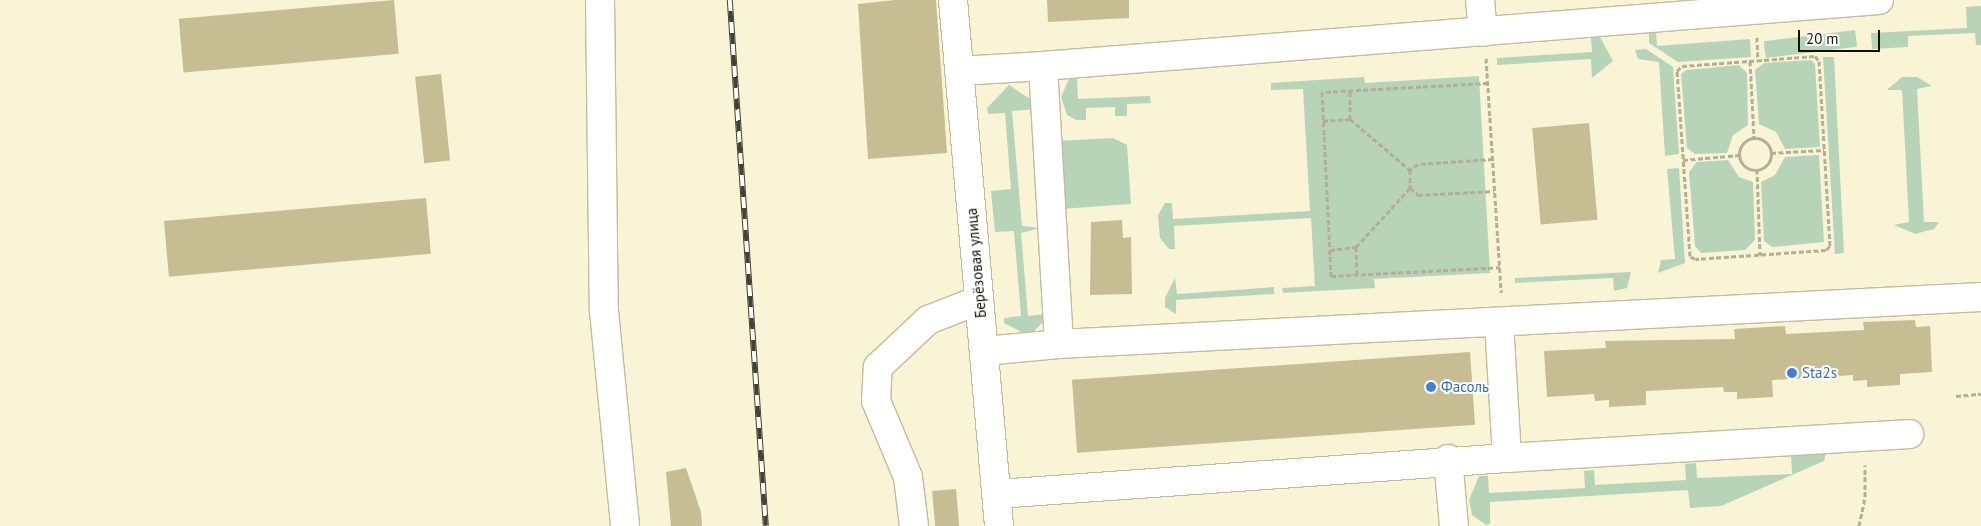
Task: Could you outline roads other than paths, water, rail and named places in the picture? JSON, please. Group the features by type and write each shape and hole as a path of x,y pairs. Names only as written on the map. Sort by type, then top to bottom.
{"street":[{"path":"600,0 604,311 625,526"},
{"name":"Берёзовая улица","path":"953,0 999,526"},
{"path":"1480,0 1484,31"},
{"path":"960,72 1879,0"},
{"path":"1043,66 1059,344"},
{"path":"984,351 1059,344 1981,297"},
{"path":"914,526 908,476 876,400 878,367 928,320 980,300"},
{"path":"1501,322 1507,458"},
{"path":"996,494 1448,459 1507,458 1909,434"},
{"path":"1448,459 1454,526"}],"railway":[{"path":"730,0 766,526"}],"place":[{"name":"Sta2s","path":"1792,373"},
{"name":"Фасоль","path":"1431,387"}]}
